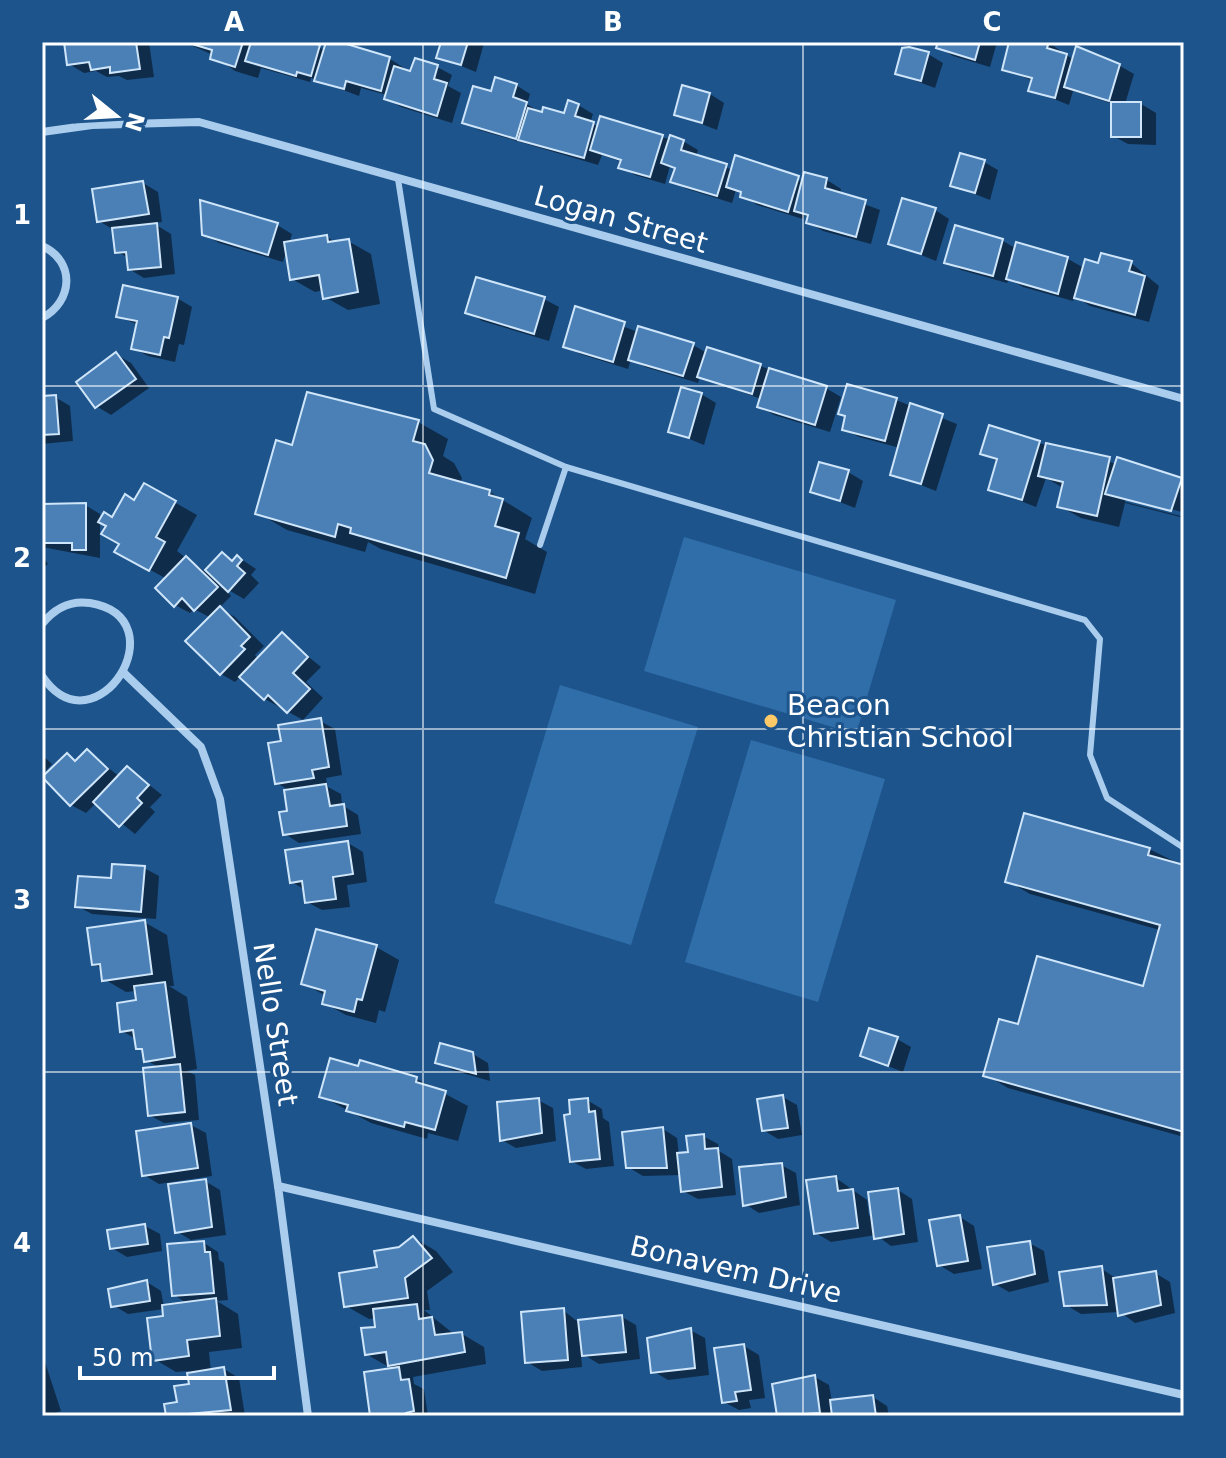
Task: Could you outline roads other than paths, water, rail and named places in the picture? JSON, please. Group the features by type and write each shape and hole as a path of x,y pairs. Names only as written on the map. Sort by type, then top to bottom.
{"street":[{"name":"Logan Street","path":"42,132 92,125 199,122 1184,399"},
{"path":"42,246 56,254 67,276 63,300 42,318"},
{"path":"42,624 65,605 81,602 98,605 112,613 123,625 129,641 130,657 124,673 103,694 88,698 59,693 42,676"},
{"name":"Nello Street","path":"124,673 201,747 220,799 278,1186 308,1416"},
{"name":"Bonavem Drive","path":"278,1186 1184,1395"}],"lane":[{"path":"398,179 434,409 566,467 1085,620 1100,639 1090,755 1107,798 1184,848"},
{"path":"540,545 566,467"}],"place":[{"name":"Beacon Christian School","path":"771,721"}]}
